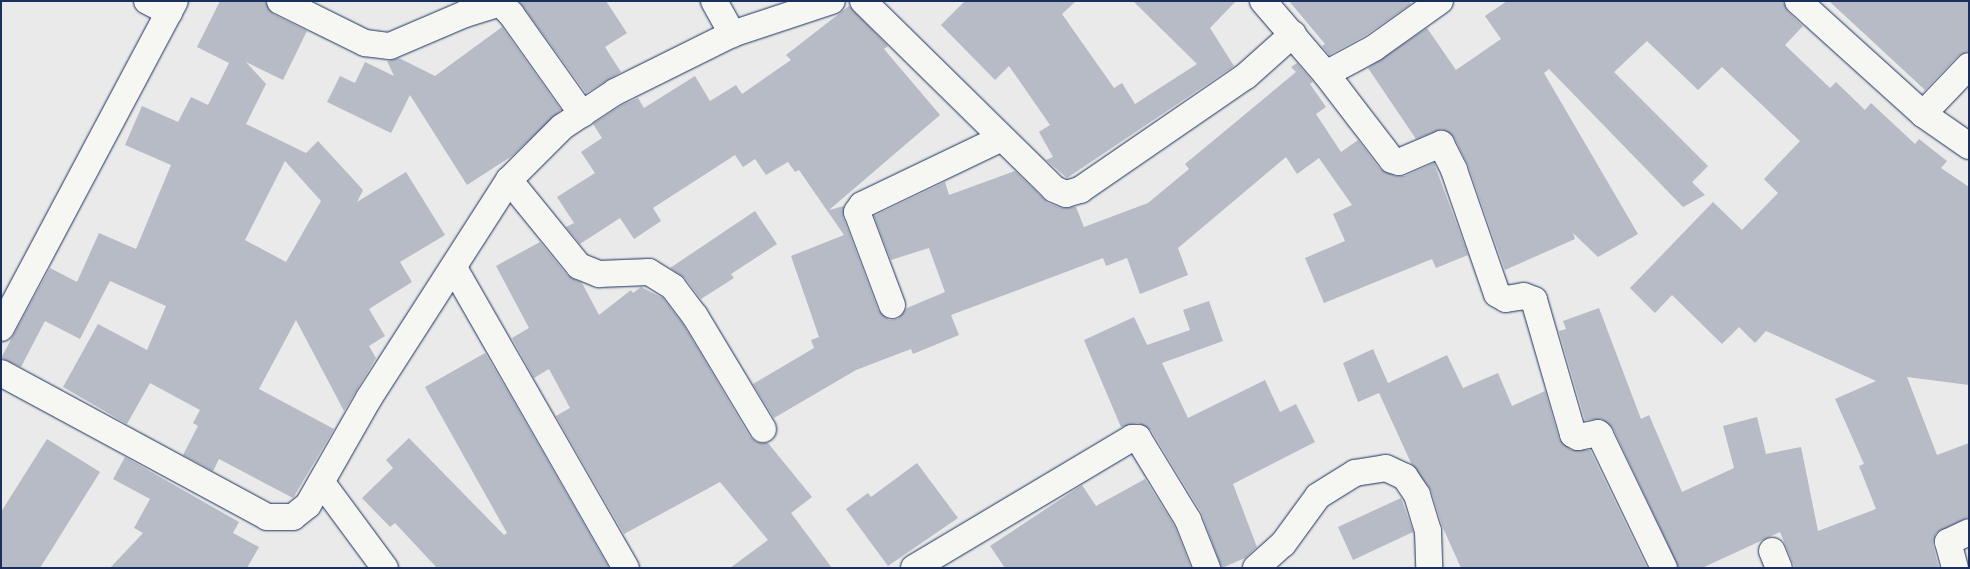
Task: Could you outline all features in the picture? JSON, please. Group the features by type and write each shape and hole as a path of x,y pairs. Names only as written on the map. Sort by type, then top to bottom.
{"street":[{"path":"280,1 365,43 390,46 466,14 500,3 511,14 582,114"},
{"path":"714,1 732,34"},
{"path":"1,373 267,517 293,517 308,505 369,398 509,180 562,128 615,92 732,34 832,1"},
{"path":"863,1 1054,188 1066,194 1080,190 1246,76 1293,34"},
{"path":"1264,1 1326,74 1392,160 1399,162 1441,144 1454,170 1497,294 1506,299 1524,296 1534,300 1573,434 1578,437 1600,435 1664,568"},
{"path":"1326,74 1374,48 1440,1"},
{"path":"1798,1 1923,114 1969,146"},
{"path":"1,328 164,5"},
{"path":"1923,114 1969,66"},
{"path":"892,305 857,212 862,205 1002,138"},
{"path":"509,180 578,266 599,274 649,272 673,287 695,316 763,429"},
{"path":"454,268 626,568"},
{"path":"914,568 1132,438 1138,438 1188,520 1207,568"},
{"path":"1256,568 1283,544 1318,496 1355,473 1386,468 1404,477 1417,495 1428,531 1429,568"},
{"path":"322,483 385,568"},
{"path":"1969,532 1948,542 1956,568 1969,562"}],"building":[{"path":"220,1 265,1 273,14 307,31 283,80 246,62 266,84 246,124 306,153 318,141 363,190 357,202 406,172 445,235 400,262 412,282 369,309 385,336 369,346 376,358 344,411 296,320 259,389 334,429 293,498 219,459 213,471 183,455 198,426 193,423 200,410 150,383 127,424 63,387 98,324 147,350 166,306 110,281 80,339 45,321 21,367 1,358 50,268 77,282 99,233 136,249 171,165 125,145 142,106 178,122 191,97 208,105 229,63 197,47","holes":["285,161 321,201 286,262 245,240"]},
{"path":"519,1 606,1 627,33 605,47 621,72 586,93"},
{"path":"965,1 1076,1 1062,14 1114,88 1122,83 1135,104 1197,64 1133,1 1236,1 1210,28 1234,66 1067,178 1046,160 1053,157 1039,132 1050,125 1009,66 995,80 941,25"},
{"path":"1289,1 1409,1 1411,4 1366,35 1329,55 1322,46 1325,44"},
{"path":"1507,1 1783,1 1788,12 1803,26 1785,45 1830,88 1836,82 1865,110 1871,103 1915,144 1919,139 1947,161 1941,168 1969,187 1969,385 1907,377 1937,455 1969,443 1969,517 1936,533 1933,545 1939,568 1795,568 1780,532 1702,568 1679,568 1613,428 1602,419 1585,420 1559,331 1566,329 1563,321 1599,308 1641,419 1649,415 1682,492 1734,468 1723,426 1757,417 1766,454 1801,447 1818,531 1876,509 1859,466 1864,464 1835,399 1876,381 1766,331 1755,343 1739,327 1722,344 1672,295 1655,313 1630,288 1713,202 1742,230 1778,193 1764,179 1800,141 1722,67 1698,90 1647,41 1614,72 1708,166 1692,182 1705,195 1683,207 1549,69 1544,73 1638,234 1598,257 1573,233 1575,239 1505,270 1468,165 1454,137 1442,129 1416,139 1368,68 1427,28 1456,70 1501,39 1485,16"},
{"path":"1829,1 1969,1 1969,51 1958,56 1925,90"},
{"path":"849,6 888,46 884,49 940,115 829,210 844,206 843,217 878,310 889,320 898,319 907,308 945,292 929,248 891,260 874,216 945,182 949,195 1015,171 1048,203 1061,208 1076,207 1084,227 1148,203 1189,169 1185,164 1296,72 1291,67 1297,63 1313,82 1310,84 1326,107 1316,114 1341,152 1358,140 1380,169 1395,176 1405,176 1434,163 1468,255 1436,268 1432,259 1324,303 1305,258 1345,241 1333,214 1352,205 1319,158 1297,174 1286,157 1178,248 1188,275 1140,294 1127,258 1106,266 1103,258 951,315 959,335 913,354 911,349 856,370 774,418 753,384 814,348 811,340 819,337 791,256 844,235 799,170 795,172 788,162 766,175 755,159 743,167 735,155 653,208 661,221 634,239 620,218 580,244 566,227 574,223 557,197 595,173 581,152 602,138 593,124 622,105 638,98 644,108 695,76 710,101 736,85 742,94 791,60 786,55"},
{"path":"502,27 561,110 512,156 467,185 410,95 391,133 327,102 340,76 355,83 365,62 394,76 387,61 399,58 435,76"},
{"path":"755,211 777,244 731,274 734,278 701,299 685,278 670,268"},
{"path":"540,242 567,275 582,283 599,315 631,290 633,293 641,287 663,298 683,324 750,437 756,442 768,443 812,497 791,513 832,568 730,568 768,540 720,482 624,534 556,416 570,408 549,369 534,378 512,338 529,328 496,266"},
{"path":"1209,301 1223,341 1162,363 1188,418 1265,380 1280,412 1296,404 1315,442 1233,484 1257,547 1245,558 1222,568 1201,512 1151,430 1138,423 1121,427 1084,340 1134,317 1147,345 1190,330 1183,310"},
{"path":"1373,349 1388,383 1447,355 1463,388 1498,373 1512,406 1545,391 1559,439 1571,450 1590,450 1647,568 1461,568 1443,528 1431,490 1411,463 1379,393 1358,402 1343,363"},
{"path":"485,353 609,568 437,568 395,523 390,527 362,498 393,468 386,460 409,438 504,535 507,533 425,387"},
{"path":"47,439 100,472 40,568 1,568 1,512"},
{"path":"125,457 239,522 233,533 259,547 247,568 110,568 143,533 134,528 150,499 113,479"},
{"path":"917,463 958,518 888,566 846,509 868,493 871,497"},
{"path":"1145,479 1175,527 1191,568 1005,568 990,546 1082,485 1096,506"},
{"path":"1401,498 1413,532 1353,560 1338,527"}]}
